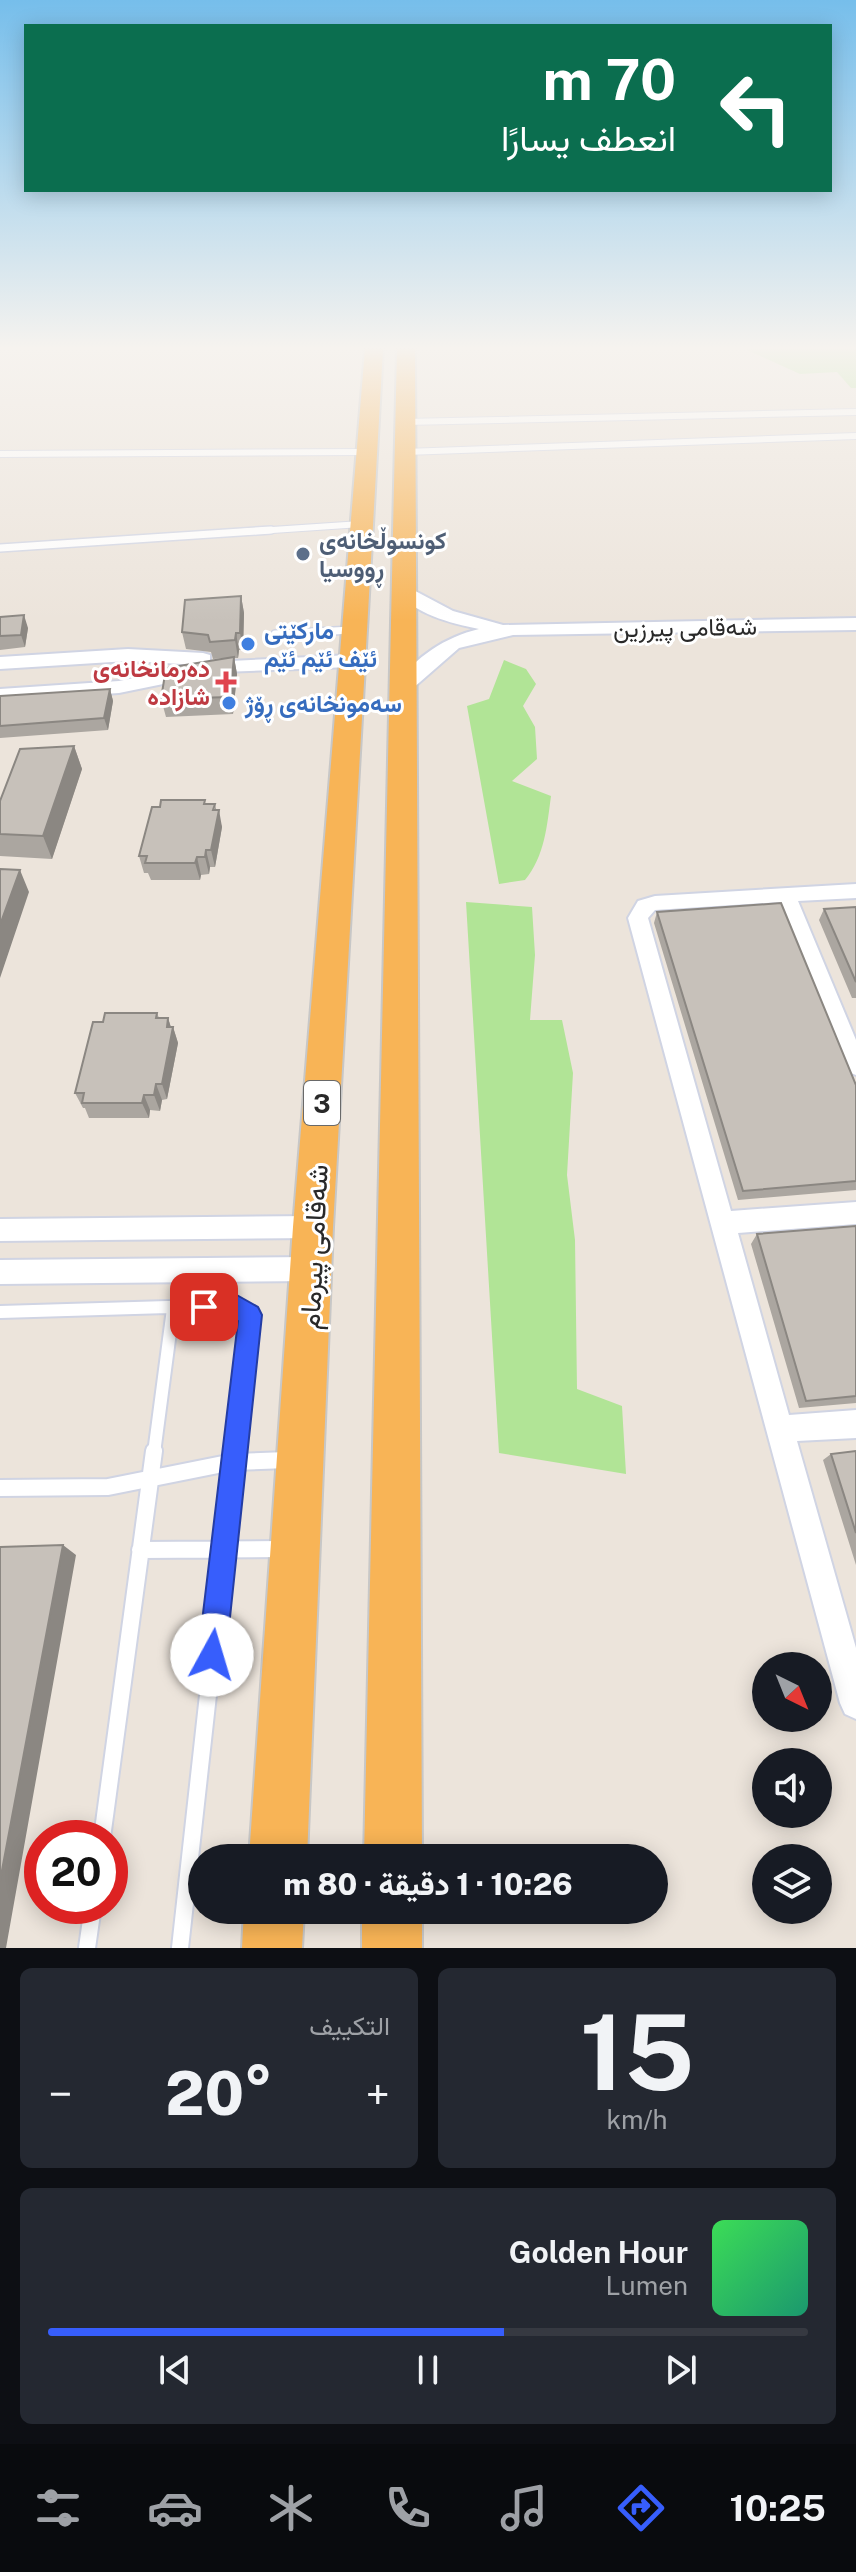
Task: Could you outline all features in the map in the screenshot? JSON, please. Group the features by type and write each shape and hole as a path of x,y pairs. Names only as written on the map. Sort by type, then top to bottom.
{"highway":[{"name":"شەقامی پیرمام","path":"384,440 404,590 405,685 393,1844"},
{"name":"شەقامی پیرمام","path":"279,1844 313,1227 351,648 363,524 385,452 393,440"},
{"path":"272,1948 273,1924"},
{"path":"392,1924 392,1948"}],"street":[{"path":"404,590 427,609 444,616 513,629"},
{"name":"شەقامی پیرزین","path":"513,629 856,624"},
{"path":"405,685 443,647 469,637 513,629"},
{"path":"0,695 109,688 164,668 351,648"},
{"path":"0,663 128,655 164,668"},
{"path":"856,891 655,903 645,906 638,918 856,1703"},
{"path":"786,895 856,1066"},
{"path":"723,1223 856,1213"},
{"path":"0,1230 313,1227"},
{"path":"0,1272 311,1269"},
{"path":"780,1429 856,1424"}],"lane":[{"path":"0,454 385,452 741,440"},
{"path":"0,548 363,524"},
{"path":"275,634 351,648"},
{"path":"0,1312 235,1305 250,1315 180,1948"},
{"path":"104,1820 173,1309"},
{"path":"0,1488 108,1487 233,1462 301,1460"},
{"path":"140,1550 296,1549"},
{"path":"87,1948 90,1924"}],"green space":[{"path":"504,660 526,669 536,684 523,706 535,727 537,759 512,781 551,796 544,840 532,871 525,880 499,884 467,706 489,699"},
{"path":"466,902 532,907 535,955 530,1020 562,1020 573,1073 567,1175 575,1240 577,1389 622,1406 626,1474 499,1453"}],"building":[{"path":"241,596 240,633 236,633 235,640 210,642 208,635 182,632 185,600"},
{"path":"24,615 21,635 0,636 0,617"},
{"path":"234,657 230,697 161,699 166,668"},
{"path":"110,689 104,718 0,726 0,696"},
{"path":"74,746 43,836 0,834 0,801 20,749"},
{"path":"161,800 205,800 204,804 215,804 213,810 219,810 211,850 206,850 205,857 197,857 195,863 145,863 147,856 139,856 152,807 160,807"},
{"path":"0,869 20,870 0,925"},
{"path":"781,903 856,1085 856,1181 743,1191 657,912"},
{"path":"856,907 856,982 824,909"},
{"path":"105,1013 157,1013 156,1018 168,1018 167,1027 173,1027 162,1084 156,1084 154,1095 144,1095 142,1103 82,1103 84,1093 75,1093 93,1022 103,1022"},
{"path":"856,1226 856,1396 806,1401 757,1234"},
{"path":"856,1451 856,1533 831,1454"},
{"path":"63,1545 0,1881 0,1547"}],"place":[{"name":"کونسوڵخانەی ڕووسیا","path":"303,554"},
{"name":"مارکێتی ئێف ئێم ئێم","path":"248,644"},
{"name":"دەرمانخانەی شازادە","path":"226,682"},
{"name":"سەمونخانەی ڕۆژ","path":"229,703"}],"route":[{"path":"204,1307 235,1305 250,1315 212,1655"}]}
